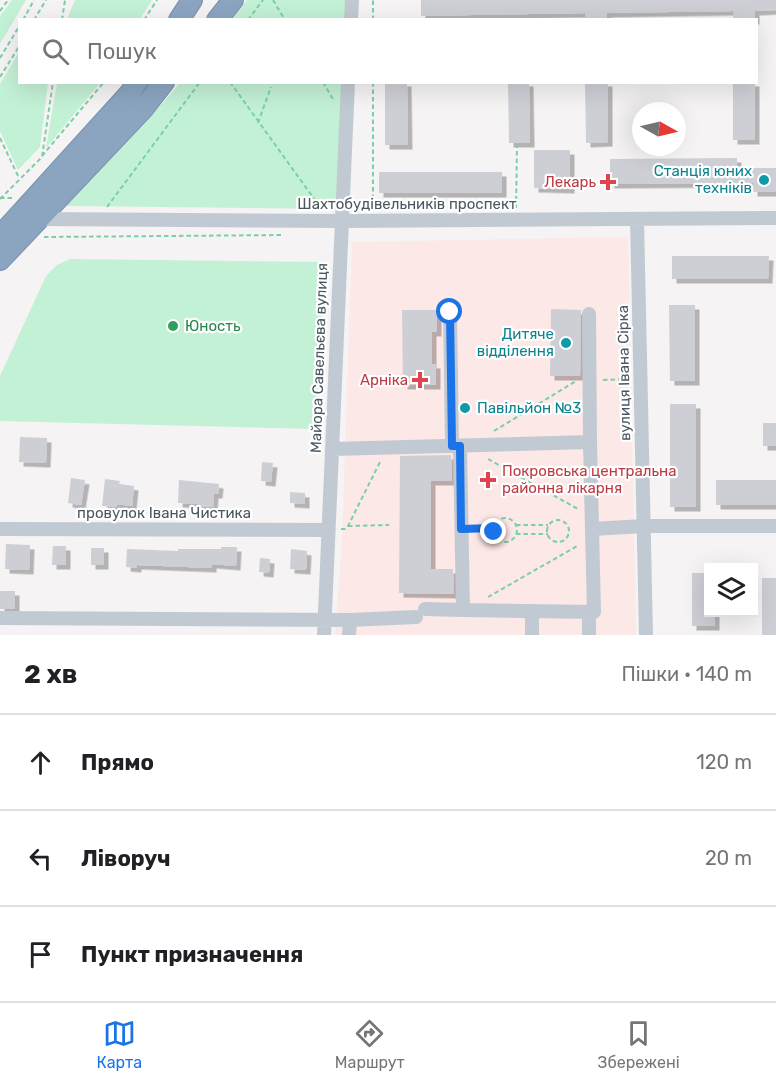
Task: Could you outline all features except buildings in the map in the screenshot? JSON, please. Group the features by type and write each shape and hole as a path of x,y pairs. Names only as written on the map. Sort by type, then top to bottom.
{"highway":[{"path":"180,18 192,0"},
{"path":"219,18 233,0"},
{"path":"0,236 61,171 136,84"},
{"path":"0,260 143,109 162,84"}],"street":[{"path":"351,18 352,0"},
{"name":"Майора Савельєва вулиця","path":"324,635 348,84"},
{"name":"Шахтобудівельників проспект","path":"39,219 342,221 776,218"},
{"name":"вулиця Івана Сірка","path":"637,219 646,635"},
{"path":"450,312 462,446 463,610"},
{"path":"0,618 350,620 463,610 594,612 589,314"},
{"path":"332,449 590,442"},
{"path":"592,528 776,526"},
{"name":"провулок Івана Чистика","path":"0,529 328,530"},
{"path":"532,611 532,635"},
{"path":"589,611 589,635"},
{"path":"349,635 350,620"}],"path":[{"path":"0,11 9,0"},
{"path":"24,18 34,0"},
{"path":"35,18 46,0"},
{"path":"63,18 65,0"},
{"path":"145,18 157,0"},
{"path":"250,18 263,0"},
{"path":"273,0 284,18"},
{"path":"373,0 373,18"},
{"path":"0,4 4,6"},
{"path":"0,58 18,28"},
{"path":"0,77 18,48"},
{"path":"42,157 53,84"},
{"path":"0,199 42,157 102,84"},
{"path":"106,207 198,84"},
{"path":"231,84 321,209"},
{"path":"324,84 336,104"},
{"path":"373,84 373,209"},
{"path":"258,123 271,87"},
{"path":"0,138 20,178"},
{"path":"516,145 516,208"},
{"path":"463,610 592,528 462,446 573,381 631,378"},
{"path":"328,530 345,529 348,526 387,447"},
{"path":"516,525 516,534 509,541 496,538 494,528 498,521 506,518 516,525 548,525 555,520 563,520 569,526 570,533 566,539 559,542 552,540 548,534 548,525"},
{"path":"348,526 389,525"},
{"path":"461,529 494,528"},
{"path":"516,534 548,534"}],"shaded area":[{"name":"Покровська центральна районна лікарня","path":"628,237 636,635 335,635 342,543 352,242"}],"green space":[{"path":"12,0 26,0 0,44 0,16"},
{"path":"75,0 152,0 141,18 67,18"},
{"path":"247,0 351,0 350,18 233,18"},
{"path":"18,54 18,84 48,84 40,147 18,170 0,131 0,84"},
{"path":"57,84 99,84 46,148"},
{"path":"179,84 347,84 342,209 67,206 67,203"},
{"name":"Юность","path":"70,259 324,262 318,429 0,421 0,376 46,276 57,265"}],"place":[{"name":"Станція юних техніків","path":"764,180"},
{"name":"Лекарь","path":"608,182"},
{"name":"Юность","path":"173,326"},
{"name":"Дитяче відділення","path":"566,343"},
{"name":"Арніка","path":"420,380"},
{"name":"Павільйон №3","path":"465,408"},
{"name":"Покровська центральна районна лікарня","path":"488,480"}],"route":[{"path":"450,312 452,446 460,446 461,529 494,528 494,532"}]}
